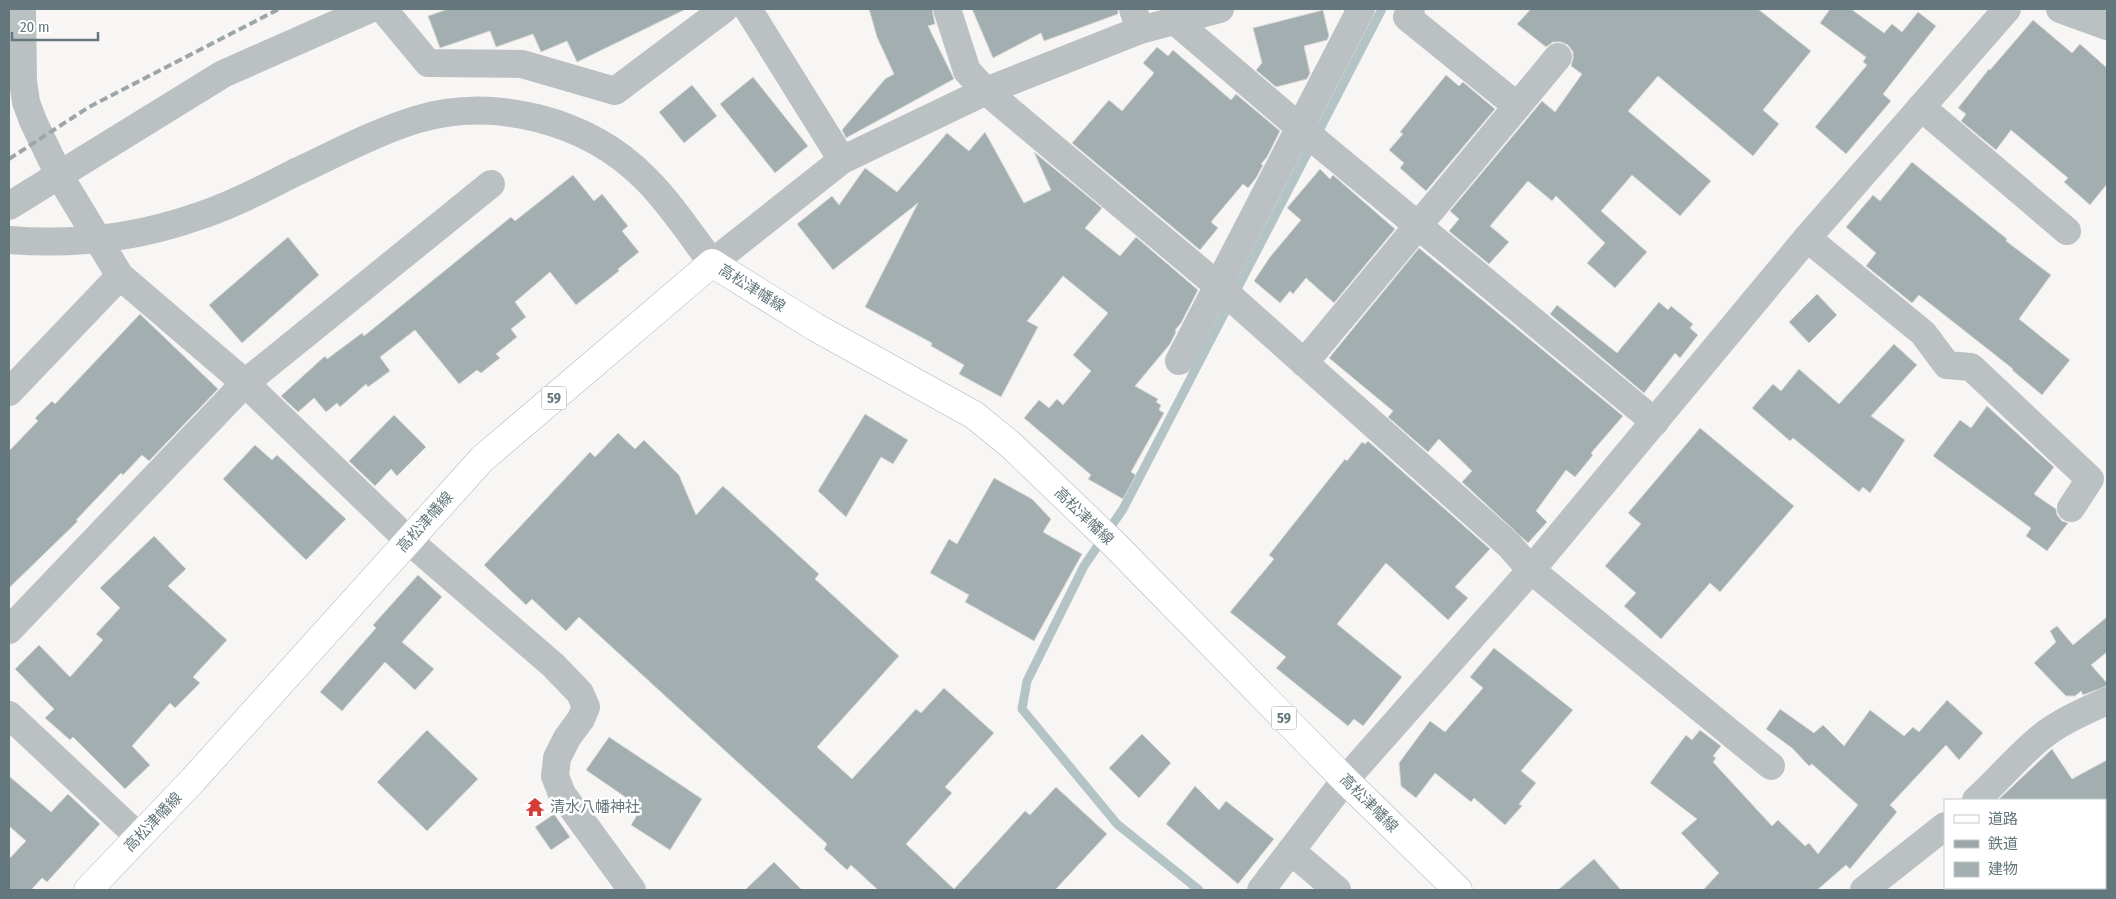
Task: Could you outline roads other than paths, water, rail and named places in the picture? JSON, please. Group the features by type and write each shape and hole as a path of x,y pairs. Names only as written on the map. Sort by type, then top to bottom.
{"main road":[{"name":"高松津幡線","path":"88,890 192,780 482,459 712,263 815,328 974,415 1012,446 1105,536 1345,780 1458,890"}],"street":[{"path":"22,9 23,81 26,102 58,175 120,276 245,383 408,540 553,665 580,692 586,707 581,719 567,738 557,758 556,776 562,794 632,890"},
{"path":"9,206 223,74 370,9"},
{"path":"383,9 428,63 522,64 615,91 724,9"},
{"path":"748,9 842,160"},
{"path":"948,9 967,71 986,90 1227,294 1509,545 1531,570 1772,766"},
{"path":"9,240 34,242 89,240 143,232 196,217 249,195 377,135 415,120 456,112 498,112 539,118 578,132 621,158 646,179 712,263 842,160 1136,20 1174,20 1220,9"},
{"path":"1179,361 1227,294 1309,135 1361,9"},
{"path":"1411,9 1407,18 1517,106"},
{"path":"1260,890 1345,780 1531,570 1656,422 1807,238 2007,9"},
{"path":"2060,9 2107,26"},
{"path":"1174,20 1309,135 1656,422"},
{"path":"1304,363 1558,57"},
{"path":"1921,107 2067,231"},
{"path":"9,630 245,383 491,184"},
{"path":"1807,238 1922,333 1947,365 1971,367 2090,480 2071,508"},
{"path":"9,392 120,276"},
{"path":"1977,799 2041,737 2086,710 2107,701"},
{"path":"9,715 139,837"},
{"path":"1864,890 1944,827"},
{"path":"1291,851 1337,890"}],"waterway":[{"path":"1199,890 1117,824 1022,709 1027,681 1084,566 1123,509 1382,9"}],"railway":[{"path":"9,159 89,107 279,9"}],"place":[{"name":"清水八幡神社","path":"535,807"}]}
